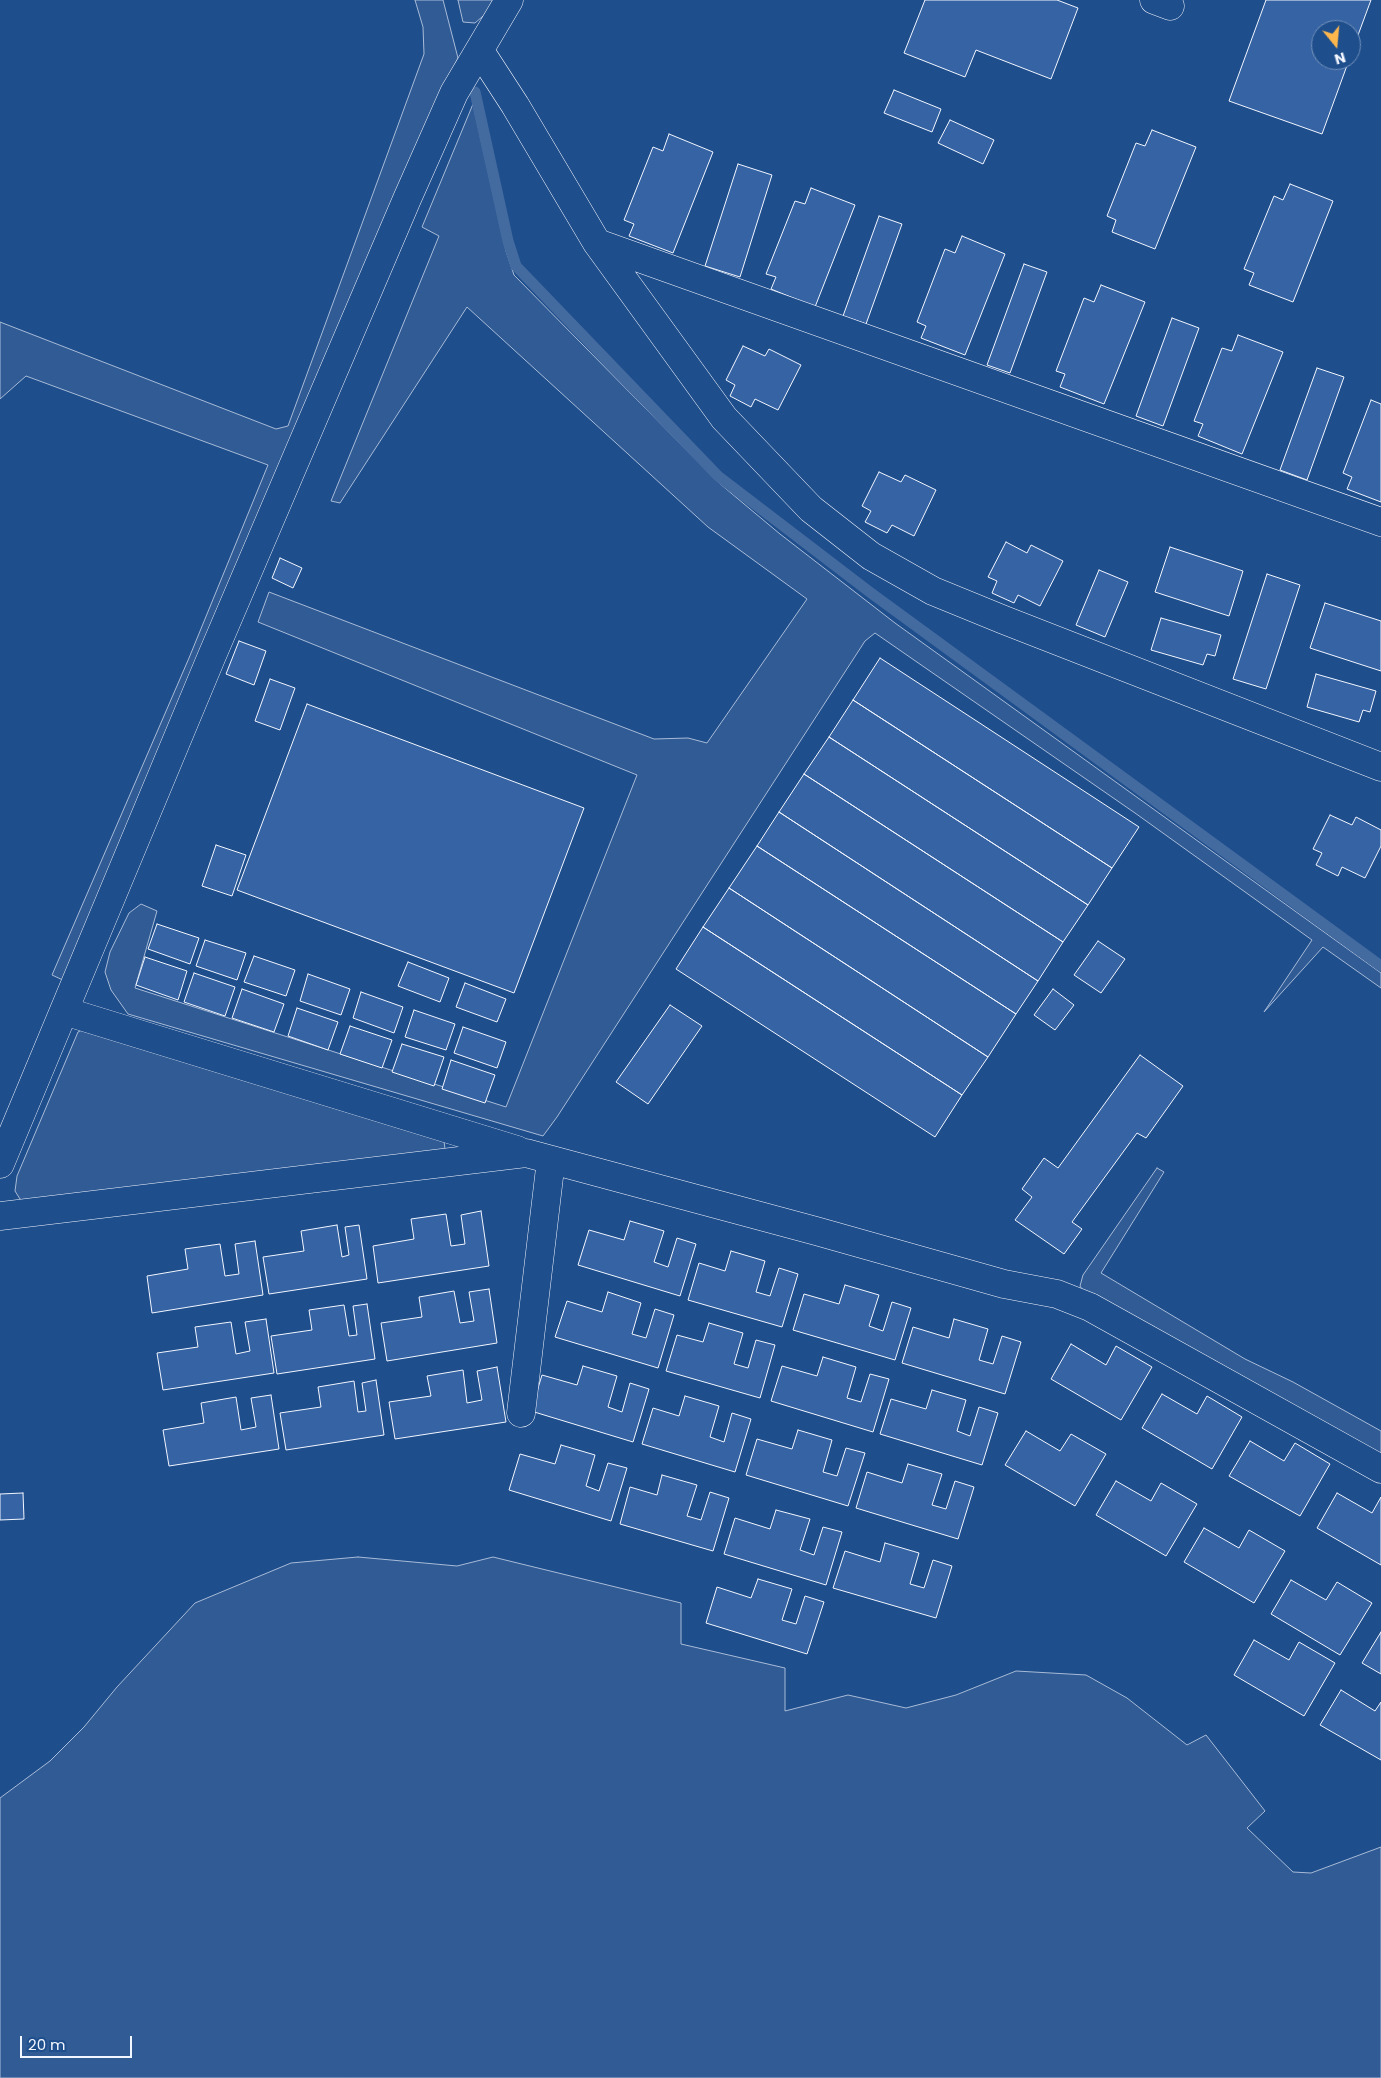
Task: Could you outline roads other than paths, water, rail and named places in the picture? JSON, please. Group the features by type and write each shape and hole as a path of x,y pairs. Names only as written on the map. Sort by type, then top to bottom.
{"street":[{"path":"0,1164 211,658 407,199 454,93 509,0"},
{"path":"480,51 516,105 597,243 724,418 811,509 870,556 933,591 1381,767"},
{"path":"597,243 1381,522"},
{"path":"64,1011 539,1156 1004,1284 1066,1297 1090,1307 1381,1469"},
{"path":"0,1216 539,1156"},
{"path":"521,1413 539,1156"}],"waterway":[{"path":"475,92 508,241 516,266 718,476 871,593 1381,966"}]}
